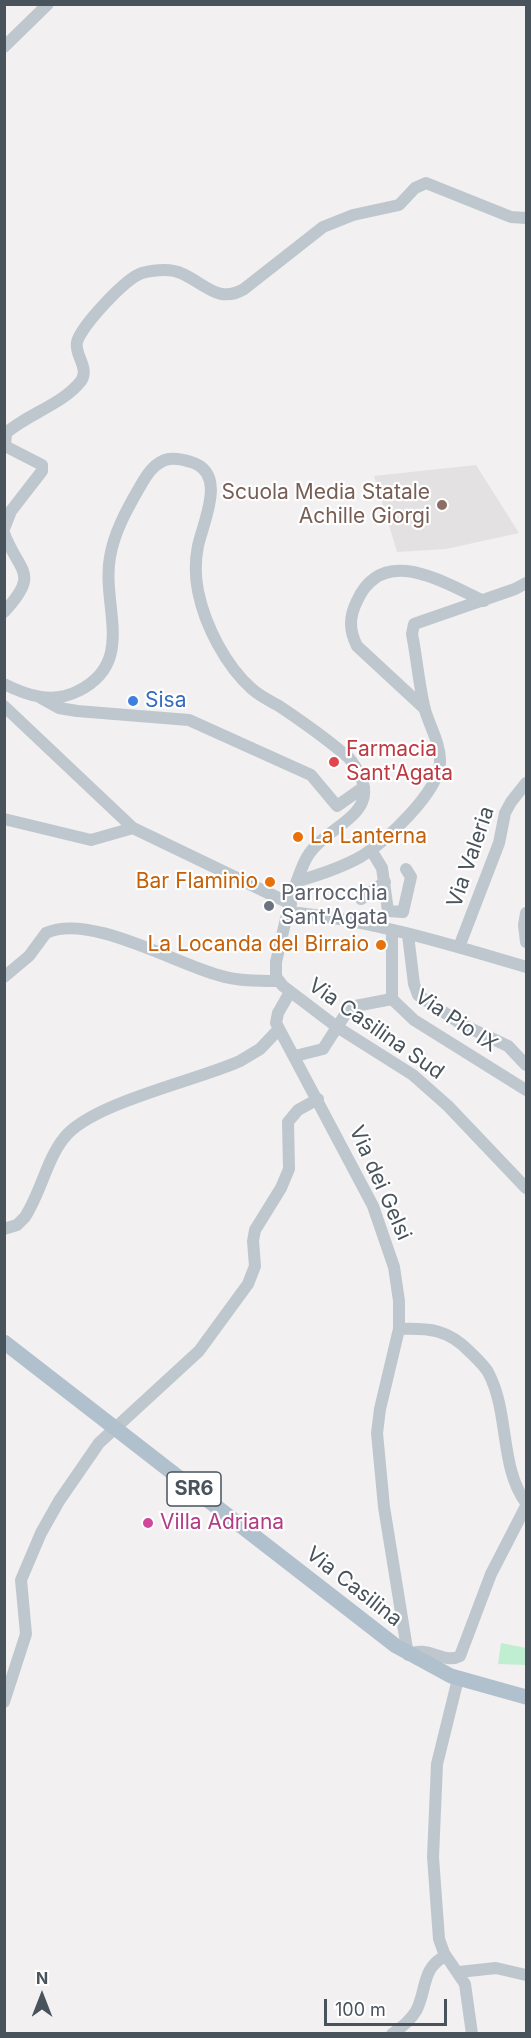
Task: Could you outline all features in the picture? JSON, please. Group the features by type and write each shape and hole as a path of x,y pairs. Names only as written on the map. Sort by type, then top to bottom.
{"main road":[{"name":"Via Casilina","path":"4,1341 408,1655 458,1678 526,1698"}],"street":[{"path":"4,48 48,4"},
{"path":"4,612 23,590 25,579 21,561 4,531 5,523 11,511 42,471 42,465 5,446 6,433 66,396 80,381 84,371 77,350 78,339 105,305 134,277 172,271 181,273 219,295 231,295 244,289 323,227 353,215 399,205 415,188 426,183 511,217 526,218"},
{"path":"4,684 59,708 189,720 311,775 337,806 364,787 359,771 349,758 323,737 254,691 225,656 204,609 195,566 212,489 207,472 196,463 170,459 159,463 147,474 112,543 108,574 113,638 110,662 99,678 85,688 72,694 40,698"},
{"path":"425,709 357,646 352,635 351,623 352,610 360,593 372,580 393,570 404,570 425,575 484,601"},
{"path":"298,881 337,867 371,850 429,792 437,778 439,751 425,709 412,634 414,624 484,601 526,583"},
{"path":"4,706 133,828 290,908 459,947 526,967"},
{"name":"Via Valeria","path":"459,947 499,843 505,813 510,802 526,783"},
{"name":"Via Casilina Sud","path":"364,787 360,805 304,862 275,966 278,981 290,993 337,1027 418,1079 526,1188"},
{"path":"4,819 91,840 133,828"},
{"path":"371,850 382,868 388,911 403,912 411,877 406,869"},
{"path":"361,899 385,882"},
{"path":"526,913 524,925 526,942"},
{"path":"4,977 29,956 44,934 64,929 107,934 222,976 278,981"},
{"name":"Via Pio IX","path":"393,932 392,999 419,1023 526,1090"},
{"path":"408,935 418,995 463,1025 508,1046 526,1065"},
{"path":"4,1229 17,1225 25,1217 60,1143 80,1122 112,1107 240,1061 260,1049 279,1029 276,1016 290,993"},
{"path":"295,1056 323,1049 350,1007 392,999"},
{"name":"Via dei Gelsi","path":"279,1029 318,1099 382,1226 397,1283 399,1329 380,1409 377,1433 384,1507 408,1655"},
{"path":"4,1702 26,1634 20,1586 22,1574 59,1501 88,1456 114,1426 198,1351 248,1284 255,1266 253,1240 255,1230 281,1188 289,1169 288,1122 296,1112 318,1099"},
{"path":"399,1329 424,1328 443,1332 461,1342 485,1368 502,1422 513,1481 526,1505 491,1574 460,1656 452,1659 422,1651 408,1655"},
{"path":"458,1678 438,1755 433,1822 438,1928 446,1956 459,1972 466,1988 472,2034"},
{"path":"392,2034 412,2017 428,1970 436,1961 446,1956"},
{"path":"459,1972 496,1968 526,1975"}],"shaded area":[{"name":"Scuola Media Statale Achille Giorgi","path":"476,465 519,533 446,549 397,552 374,476"}],"green space":[{"path":"501,1643 526,1648 526,1665 498,1664"}],"place":[{"name":"Scuola Media Statale Achille Giorgi","path":"442,505"},
{"name":"Sisa","path":"133,701"},
{"name":"Farmacia Sant'Agata","path":"334,762"},
{"name":"La Lanterna","path":"298,837"},
{"name":"Bar Flaminio","path":"270,882"},
{"name":"Parrocchia Sant'Agata","path":"269,906"},
{"name":"La Locanda del Birraio","path":"381,945"},
{"name":"Villa Adriana","path":"148,1523"}]}
